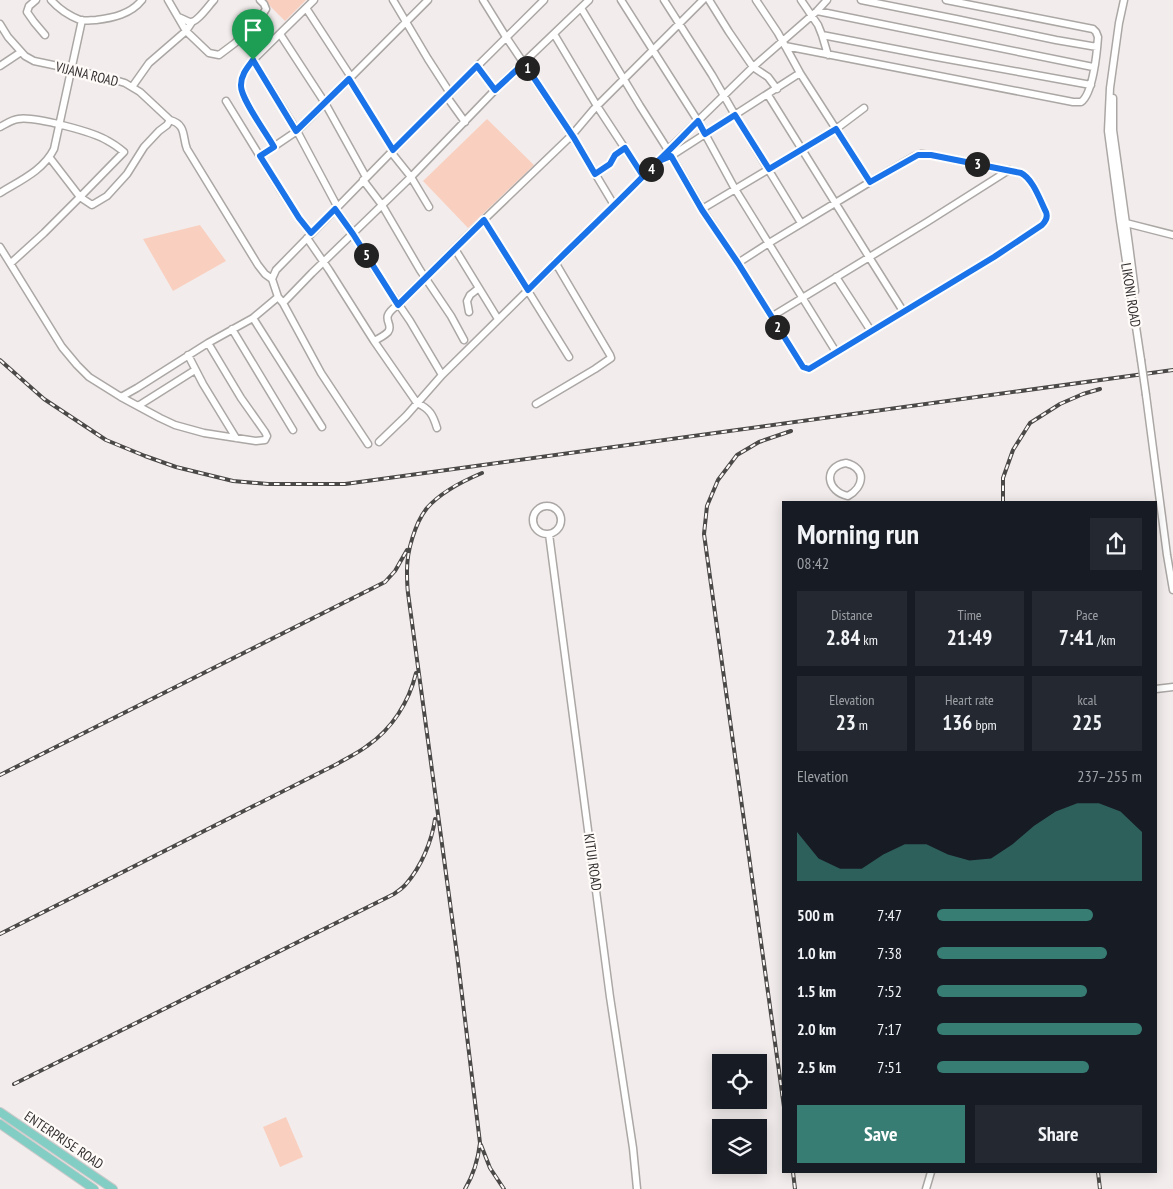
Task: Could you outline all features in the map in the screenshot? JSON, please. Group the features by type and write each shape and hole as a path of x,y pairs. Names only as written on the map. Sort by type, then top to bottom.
{"main road":[{"name":"ENTERPRISE ROAD","path":"0,1112 114,1189"},
{"name":"ENTERPRISE ROAD","path":"0,1124 94,1189"},
{"path":"61,1167 68,1159"}],"street":[{"path":"36,0 29,6 28,12 45,35"},
{"path":"51,0 55,5 82,20 107,19 123,14 138,6 142,0"},
{"path":"168,0 186,30 210,54 219,55 235,43 259,20 266,9 260,0"},
{"path":"132,87 149,63 186,30 214,0"},
{"path":"274,147 241,90 241,79 253,60 314,0"},
{"path":"393,0 465,122"},
{"path":"260,156 296,131 428,0"},
{"path":"483,0 572,135 614,205"},
{"path":"368,444 321,373 280,300 272,279 276,270 309,235 544,0"},
{"path":"121,397 280,300 353,234 495,90 589,0"},
{"path":"621,0 698,121 735,189 836,352"},
{"path":"664,0 801,223"},
{"path":"374,341 388,332 390,327 387,317 392,309 572,135 597,106 703,0"},
{"path":"709,0 754,67 768,76 777,89"},
{"path":"756,0 870,182"},
{"path":"801,0 814,13 828,55"},
{"path":"379,442 406,416 442,375 555,262 669,153 698,121 754,67 784,44 827,0"},
{"path":"861,0 1097,47"},
{"path":"784,44 828,55 1077,102 1084,100 1091,85 1098,37 1096,32 1088,28 946,0"},
{"name":"LIKONI ROAD","path":"1125,0 1115,68 1113,130 1142,360"},
{"name":"LIKONI ROAD","path":"1125,0 1112,72 1108,131 1173,578"},
{"path":"306,8 350,78 392,151 429,207"},
{"path":"581,8 702,210 806,369 809,369 994,257 1042,225 1047,217 1027,176 1009,170 921,154 801,223 738,263"},
{"path":"814,13 1093,68"},
{"path":"178,17 192,22"},
{"path":"0,194 42,166 50,158 54,150 58,124 82,20"},
{"name":"VIJANA ROAD","path":"0,24 21,52 34,61 115,80 132,87 170,120 175,121 185,135 187,148 258,266 272,279"},
{"path":"280,34 325,103 365,179 464,340"},
{"path":"554,34 597,106 643,176"},
{"path":"822,35 1091,85"},
{"path":"0,66 21,52"},
{"path":"253,60 296,131 336,208 410,321 442,375"},
{"path":"477,66 495,90"},
{"path":"669,153 705,134 800,73"},
{"path":"768,95 868,258 903,311"},
{"path":"226,102 374,341 417,403 425,407 434,416 437,428"},
{"path":"702,210 836,129 864,108"},
{"path":"0,127 18,119 58,124 101,137 110,141 124,152 44,233 11,263"},
{"path":"50,158 80,197 92,205 106,196 127,174 144,147 170,120"},
{"path":"595,174 610,164 615,155 625,148"},
{"path":"771,317 1009,170"},
{"path":"484,220 568,357"},
{"path":"1126,223 1173,234"},
{"path":"0,247 72,359 89,377 160,418 184,428 236,438 265,440 267,436 265,432 241,398 208,343"},
{"path":"455,249 498,319"},
{"path":"536,404 595,370 611,358 555,262"},
{"path":"836,278 871,331"},
{"path":"469,312 468,298 479,288"},
{"path":"253,318 322,427"},
{"path":"232,329 292,430"},
{"path":"188,355 236,438"},
{"path":"138,406 195,370"},
{"name":"LIKONI ROAD","path":"1147,395 1173,590"},
{"path":"846,463 856,468 861,478 857,488 848,499 832,488 830,482 830,477 835,467 846,463"},
{"path":"545,506 552,506 557,510 562,520 557,530 549,534 539,532 532,522 535,512 545,506"},
{"name":"KITUI ROAD","path":"549,534 610,995 638,1189"},
{"path":"1157,689 1173,687"},
{"path":"926,1189 931,1173"}],"shaded area":[{"path":"264,0 306,0 285,21"},
{"path":"487,119 534,165 468,228 423,181"},
{"path":"200,225 226,261 173,291 143,239"},
{"path":"286,1117 303,1157 280,1167 263,1127"}],"railway":[{"path":"0,360 44,399 106,440 176,467 233,481 268,484 345,484 1173,370"},
{"path":"1003,501 1003,478 1013,450 1030,423 1060,404 1100,389"},
{"path":"782,1093 704,534 707,506 718,480 737,455 759,442 791,431"},
{"path":"465,1189 475,1167 480,1143 458,962 408,593 407,570 412,538 427,508 460,483 482,473"},
{"path":"0,775 385,582 395,571 407,550"},
{"path":"0,934 360,751 376,739 392,723 409,694 416,673"},
{"path":"14,1084 394,894 405,885 421,862 434,827 435,819"},
{"path":"481,1145 490,1168 504,1189"},
{"path":"793,1173 795,1189"},
{"path":"1098,1173 1100,1189"}],"route":[{"path":"253,60 241,79 240,86 274,147 260,156 299,218 311,233 335,209 398,305 484,220 528,290 659,161 698,121 705,134 735,115 769,169 836,129 870,182 918,155 926,154 1021,173 1027,176 1047,215 1042,225 994,257 809,369 806,369 789,346 738,263 702,210 671,156 659,161 643,176 625,148 614,156 610,164 595,174 574,138 524,63 495,90 477,66 393,150 349,79 296,131 253,60"}]}
